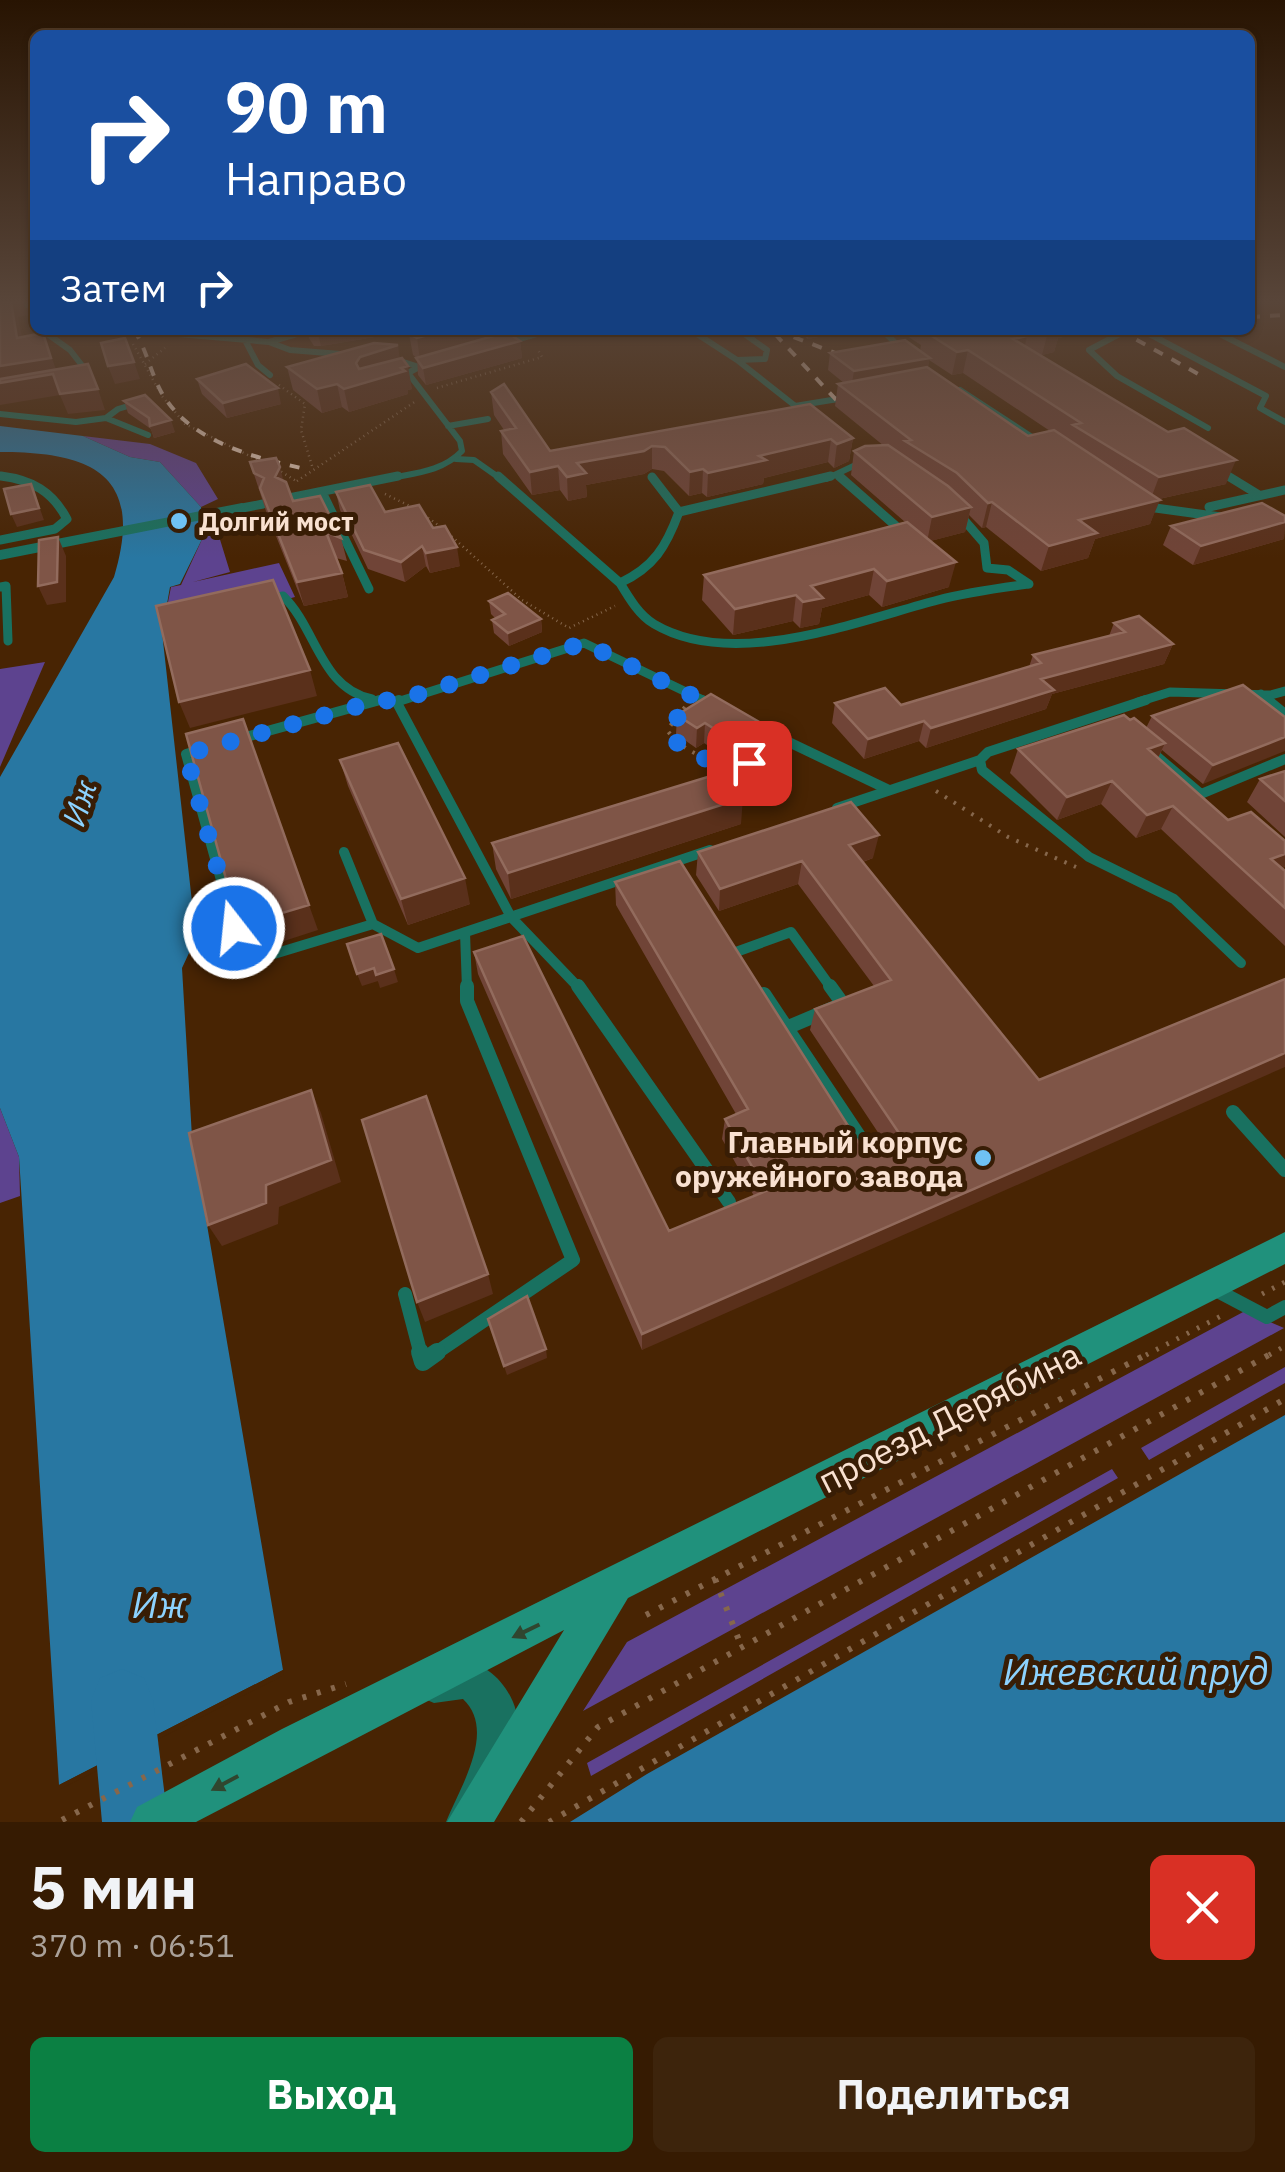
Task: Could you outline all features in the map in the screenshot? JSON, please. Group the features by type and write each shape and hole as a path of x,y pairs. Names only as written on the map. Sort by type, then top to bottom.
{"main road":[{"name":"проезд Дерябина","path":"152,1822 298,1744 1285,1247"},
{"path":"469,1822 613,1588"}],"street":[{"path":"0,556 242,508"},
{"path":"394,1696 457,1677 479,1685 491,1700 498,1720 496,1748 469,1822"}],"lane":[{"path":"417,387 463,446 456,459"},
{"path":"772,387 823,428"},
{"path":"1136,387 1208,428"},
{"path":"1249,387 1266,396 1260,408 1285,422"},
{"path":"958,388 1049,448"},
{"path":"796,406 869,394"},
{"path":"0,414 76,422 106,418 118,409 144,401"},
{"path":"106,418 148,435"},
{"path":"448,426 488,419"},
{"path":"851,450 865,461"},
{"path":"289,498 439,468 456,459 474,460 620,582 653,624 684,637 754,643 840,629 940,599 1029,584 1008,570 987,568 984,544 967,520 952,508"},
{"path":"679,512 837,474 865,461 876,462"},
{"path":"1208,464 1259,495"},
{"path":"837,474 908,536"},
{"path":"0,476 40,485 57,497 66,519 56,529 0,540"},
{"path":"652,477 679,512"},
{"path":"1208,508 1285,490"},
{"path":"322,492 369,589"},
{"path":"1130,499 1147,509 1228,516"},
{"path":"242,508 263,504"},
{"path":"620,582 644,573 662,556 679,512"},
{"path":"0,586 6,586 8,642"},
{"path":"246,604 283,596 298,606 338,688 358,699 396,701 584,643 889,790"},
{"path":"818,814 1170,692 1285,691"},
{"path":"1261,694 1285,714"},
{"path":"373,924 244,963 186,754 380,700"},
{"path":"396,701 511,917 587,996 729,1202"},
{"path":"1105,714 1119,725"},
{"path":"1132,736 1201,794 1285,758"},
{"path":"980,760 982,770 1089,857 1174,900 1241,963"},
{"path":"344,852 373,924 418,948 728,844"},
{"path":"675,862 685,877"},
{"path":"406,1294 423,1362 573,1260 467,1001 465,932"},
{"path":"736,952 791,932 844,1004 786,1028"},
{"path":"726,938 746,968"},
{"path":"756,982 870,1151"},
{"path":"1233,1112 1285,1170"},
{"path":"1208,1286 1267,1316 1285,1307"}],"path":[{"path":"156,387 163,403 192,433 288,473 296,481 394,496 445,530 522,600 570,628 630,599"},
{"path":"284,387 304,404 301,430 313,469"},
{"path":"296,481 441,387"},
{"path":"695,697 667,730 674,741 710,763 749,763"},
{"path":"920,780 1008,837 1070,867 1104,865"},
{"path":"646,1615 1285,1282"},
{"path":"521,1822 598,1728 1285,1346"},
{"path":"550,1822 1285,1399"},
{"path":"715,1579 742,1648"},
{"path":"62,1820 290,1702"}],"shaded area":[{"path":"83,436 150,444 196,463 218,499 201,507 160,462 130,457"},
{"path":"218,533 230,572 193,582 279,563 295,597 162,632 171,587 181,585 204,535"},
{"path":"45,662 0,767 0,669"},
{"path":"0,1108 19,1157 20,1196 0,1203"},
{"path":"1245,1311 1284,1328 583,1711 627,1642"},
{"path":"1285,1367 1285,1383 1149,1460 1141,1448"},
{"path":"1112,1469 1118,1478 591,1776 587,1763"}],"water":[{"name":"Иж","path":"0,426 83,436 130,457 160,462 201,507 204,535 180,584 170,587 162,632 196,938 182,968 192,1137 283,1670 59,1785 19,1157 0,1108 0,777 114,577 122,542 122,514 116,493 104,476 85,465 61,457 0,452"},
{"name":"Ижевский пруд","path":"1285,1415 1285,1822 570,1822 647,1774"}],"pier":[{"path":"283,1670 284,1675 59,1790 59,1785"}],"building":[{"path":"58,387 98,389 60,394"},
{"path":"206,387 278,388 223,403"},
{"path":"506,387 550,451 810,404 853,438 837,444 831,439 759,456 766,460 708,473 703,469 690,472 665,447 652,446 644,451 577,463 586,473 567,477 558,466 530,472 501,431 516,428 491,392"},
{"path":"842,387 956,387 1028,436 1054,430 1160,500 1079,520 1097,533 1049,546 992,502 988,503 957,473 905,441 911,440"},
{"path":"1025,387 1093,387 1168,432 1184,428 1236,460 1159,477 1073,425 1081,423"},
{"path":"145,395 171,420 150,426 149,418 124,401"},
{"path":"888,445 948,486 971,507 932,517 854,451 865,446"},
{"path":"276,458 280,467 275,477 286,482 293,501 320,496 341,538 326,532 342,573 297,582 260,488 264,478 254,473 250,462"},
{"path":"31,484 39,508 11,514 4,489"},
{"path":"370,485 385,512 419,505 433,528 445,526 457,547 426,553 422,546 401,562 364,550 336,492"},
{"path":"1262,503 1285,516 1285,522 1201,546 1171,526"},
{"path":"907,522 956,562 887,581 874,569 811,586 823,598 803,602 796,595 735,609 704,575"},
{"path":"58,537 57,582 38,586 39,540"},
{"path":"273,580 310,670 179,702 156,606"},
{"path":"508,593 541,619 508,633 492,620 505,614 489,601"},
{"path":"1139,616 1173,644 1041,679 1054,690 931,728 924,721 868,739 835,703 885,688 901,705 1041,663 1033,655 1125,632 1114,623"},
{"path":"1243,685 1285,717 1285,737 1213,765 1152,716"},
{"path":"711,694 761,723 733,741 705,723 697,728 677,715"},
{"path":"1124,715 1130,720 1134,718 1165,743 1148,749 1228,820 1251,812 1285,841 1285,854 1271,859 1285,871 1285,908 1173,806 1147,815 1112,781 1067,797 1018,749"},
{"path":"243,719 309,905 239,926 186,734"},
{"path":"398,743 465,878 401,899 340,760"},
{"path":"1285,771 1285,801 1260,779"},
{"path":"724,772 743,798 508,873 492,843"},
{"path":"851,802 879,835 849,845 1039,1080 1285,979 1285,1053 642,1334 474,952 523,936 669,1231 766,1191 725,1119 748,1109 615,882 680,861 864,1151 901,1136 815,1009 891,980 802,861 720,889 698,852"},
{"path":"381,934 394,969 376,975 374,968 357,974 347,944"},
{"path":"311,1090 331,1160 266,1185 266,1203 208,1225 189,1133"},
{"path":"426,1096 488,1274 417,1302 362,1120"},
{"path":"527,1296 546,1349 504,1366 488,1319"}],"waterway":[{"name":"Иж","path":"122,1700 135,1822"}],"railway":[{"path":"159,387 175,411 206,435 243,452 301,468"},
{"path":"824,387 841,405"}],"place":[{"name":"Долгий мост","path":"179,521"},
{"name":"Главный корпус оружейного завода","path":"983,1158"}],"route":[{"path":"234,928 186,754 380,700 396,701 584,643 695,697 667,730 674,741 710,763 749,763"}]}
